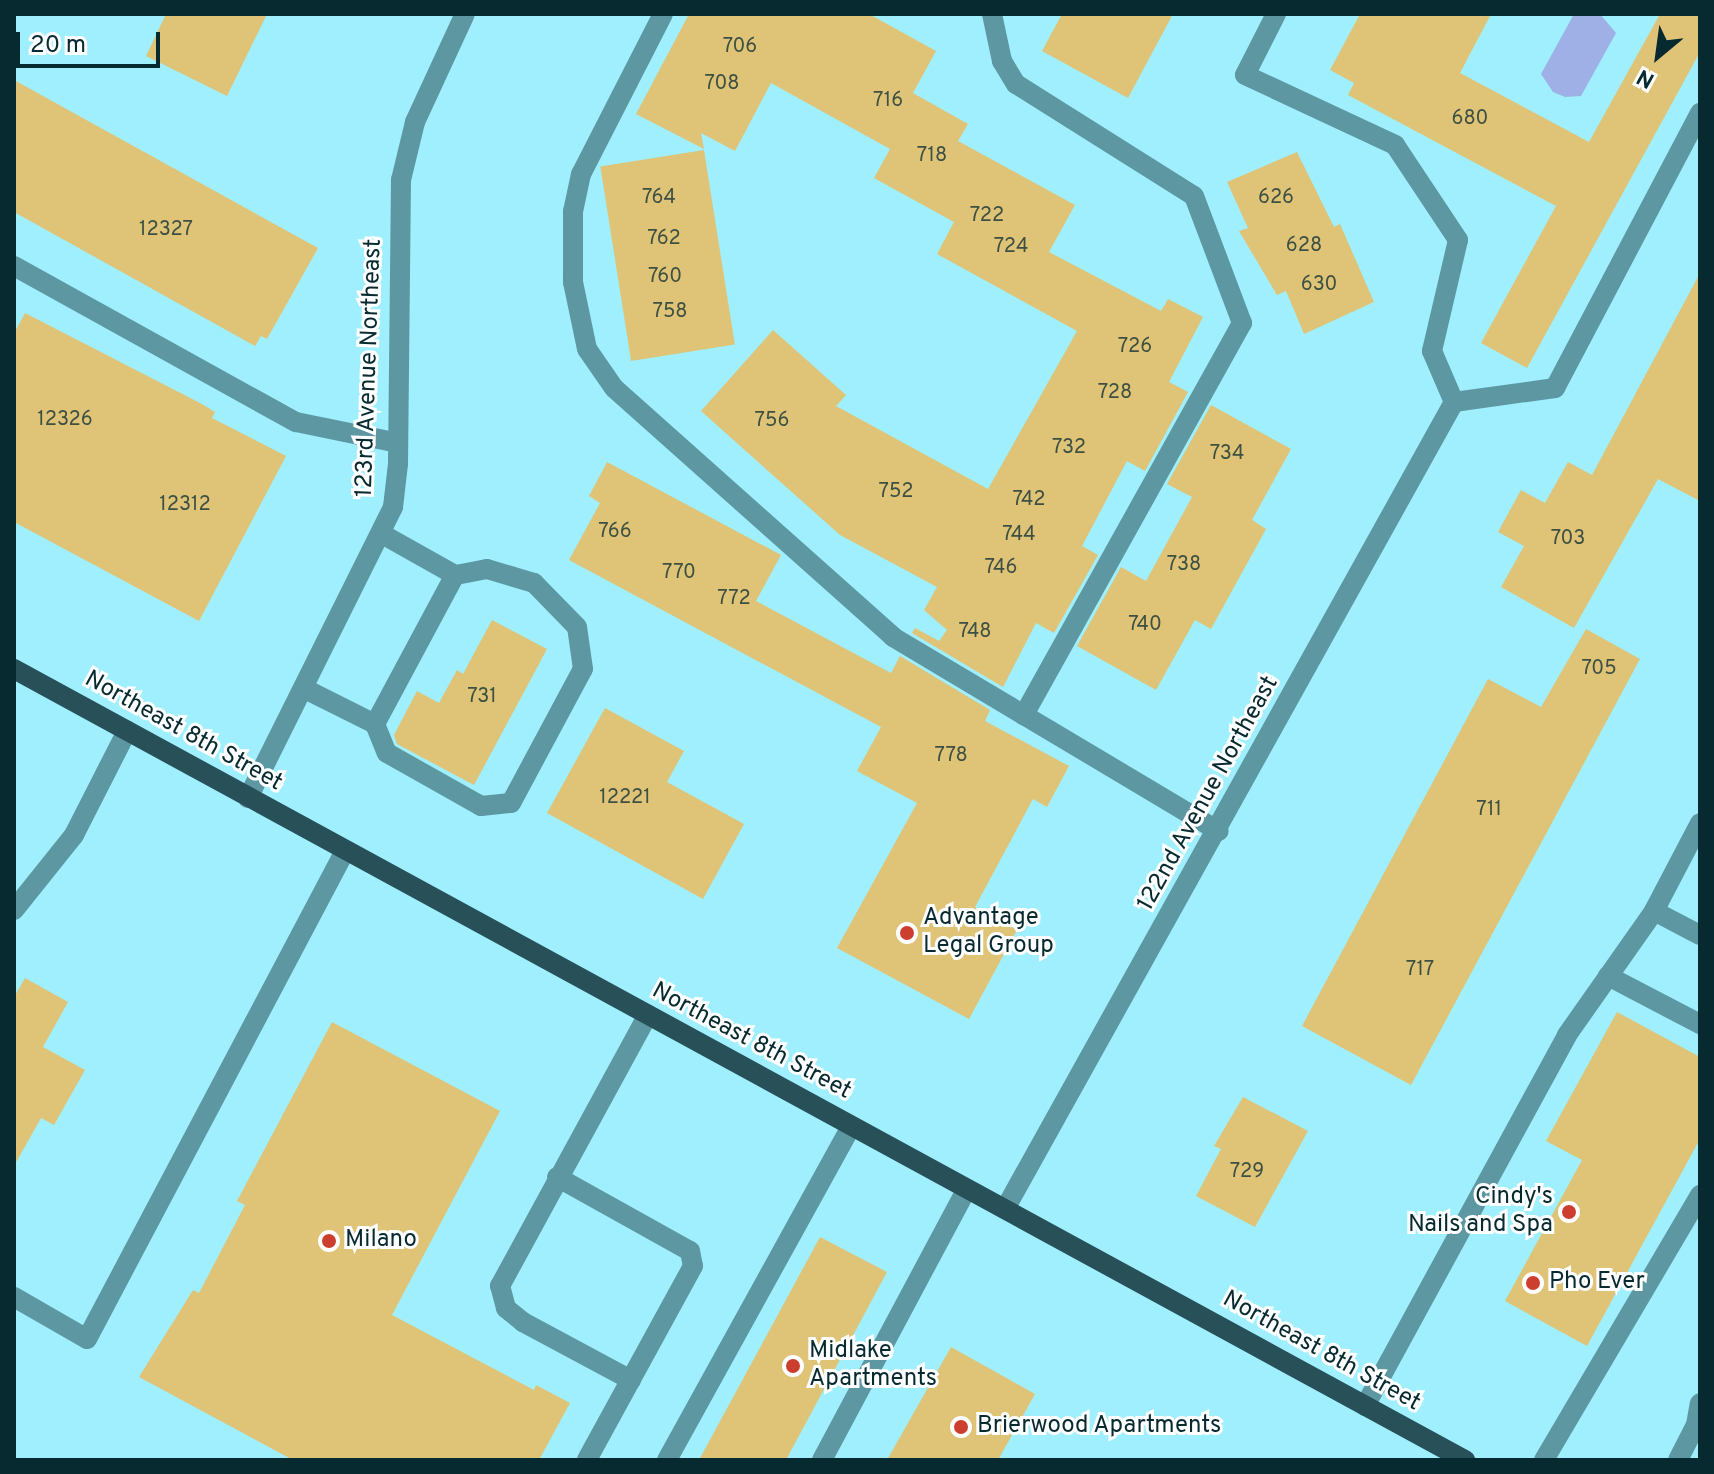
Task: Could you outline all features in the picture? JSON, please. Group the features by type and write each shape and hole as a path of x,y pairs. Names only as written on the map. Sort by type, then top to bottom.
{"main road":[{"name":"Northeast 8th Street","path":"15,671 1465,1460"}],"street":[{"name":"123rd Avenue Northeast","path":"248,798 305,689 393,507 398,443 401,180 420,110 465,14"},
{"path":"663,14 581,174 573,211 573,282 587,349 614,388 893,637 1219,831"},
{"path":"992,14 1002,61 1016,84 1194,196 1242,323 1024,715"},
{"path":"1276,14 1245,75 1395,145 1458,240 1432,351 1454,402 1555,388 1700,113"},
{"path":"14,266 296,422 398,443"},
{"name":"122nd Avenue Northeast","path":"1005,1209 1219,831 1454,402"},
{"path":"305,689 375,724 387,753 481,806 511,803 583,669 577,627 534,583 487,569 455,575 382,534"},
{"path":"375,724 455,575"},
{"path":"14,910 74,835 127,731"},
{"path":"1365,1406 1567,1035 1654,911 1700,823"},
{"path":"14,1297 87,1339 345,851"},
{"path":"1654,911 1700,935"},
{"path":"1608,976 1700,1024"},
{"path":"631,1380 506,1308 500,1286 508,1266 648,1015"},
{"path":"667,1460 851,1126"},
{"path":"557,1177 690,1251 693,1266 587,1460"},
{"path":"822,1460 967,1189"},
{"path":"1544,1460 1700,1195"},
{"path":"1678,1460 1698,1426 1700,1403"}],"water":[{"path":"1574,14 1600,14 1616,33 1581,96 1565,97 1553,92 1541,74"}],"building":[{"path":"166,14 267,14 227,96 146,56"},
{"path":"689,14 869,14 936,51 913,93 968,124 958,141 1075,205 1049,252 1161,311 1168,299 1203,317 1169,382 1188,392 1145,471 1127,461 1082,546 1098,555 1054,633 1036,623 1003,687 912,633 915,628 939,641 947,630 924,610 937,587 840,535 701,411 773,330 846,395 836,406 988,489 1077,331 937,254 954,222 874,178 890,149 771,83 735,151 701,133 704,149 636,114"},
{"path":"1062,14 1173,14 1128,98 1042,51"},
{"path":"1360,14 1491,14 1460,73 1589,142 1660,14 1700,14 1700,52 1527,368 1481,343 1556,206 1348,95 1354,83 1330,70"},
{"path":"14,80 318,248 267,339 261,336 255,346 14,212"},
{"path":"704,150 735,345 631,361 600,166"},
{"path":"1297,152 1334,227 1340,224 1374,302 1304,334 1286,291 1277,295 1239,231 1248,228 1227,182"},
{"path":"1700,273 1700,501 1658,479 1574,628 1501,587 1524,546 1498,532 1521,490 1545,503 1568,462 1592,475"},
{"path":"25,313 200,403 215,412 212,418 286,456 199,621 14,522 14,333"},
{"path":"1211,405 1291,449 1252,520 1266,529 1211,629 1195,620 1156,690 1077,646 1121,567 1146,581 1192,497 1167,484"},
{"path":"607,462 781,555 756,601 891,673 900,656 990,710 985,721 1069,766 1047,807 1033,799 975,907 1017,930 969,1019 837,948 917,803 857,771 881,727 569,560 600,503 589,496"},
{"path":"492,620 547,649 474,785 397,744 394,735 417,691 439,703 457,670 463,674"},
{"path":"1586,629 1640,659 1411,1085 1302,1026 1488,679 1541,707"},
{"path":"605,708 684,751 667,782 744,824 703,899 547,813"},
{"path":"25,978 68,1002 43,1047 85,1070 54,1125 41,1118 14,1166 14,997"},
{"path":"1617,1012 1700,1057 1700,1139 1587,1346 1505,1301 1582,1160 1546,1141"},
{"name":"Milano","path":"332,1022 500,1111 392,1315 534,1390 536,1385 570,1403 539,1460 293,1460 139,1377 193,1290 199,1293 245,1205 237,1201"},
{"path":"1243,1097 1308,1131 1255,1227 1196,1196 1221,1149 1214,1146"},
{"name":"Midlake Apartments","path":"820,1237 887,1272 786,1460 699,1460"},
{"name":"Brierwood Apartments","path":"951,1347 1035,1394 998,1460 887,1460"}],"place":[{"name":"Advantage Legal Group","path":"907,933"},
{"name":"Cindy's Nails and Spa","path":"1569,1212"},
{"name":"Milano","path":"329,1241"},
{"name":"Pho Ever","path":"1533,1283"},
{"name":"Midlake Apartments","path":"793,1366"},
{"name":"Brierwood Apartments","path":"961,1427"}]}
